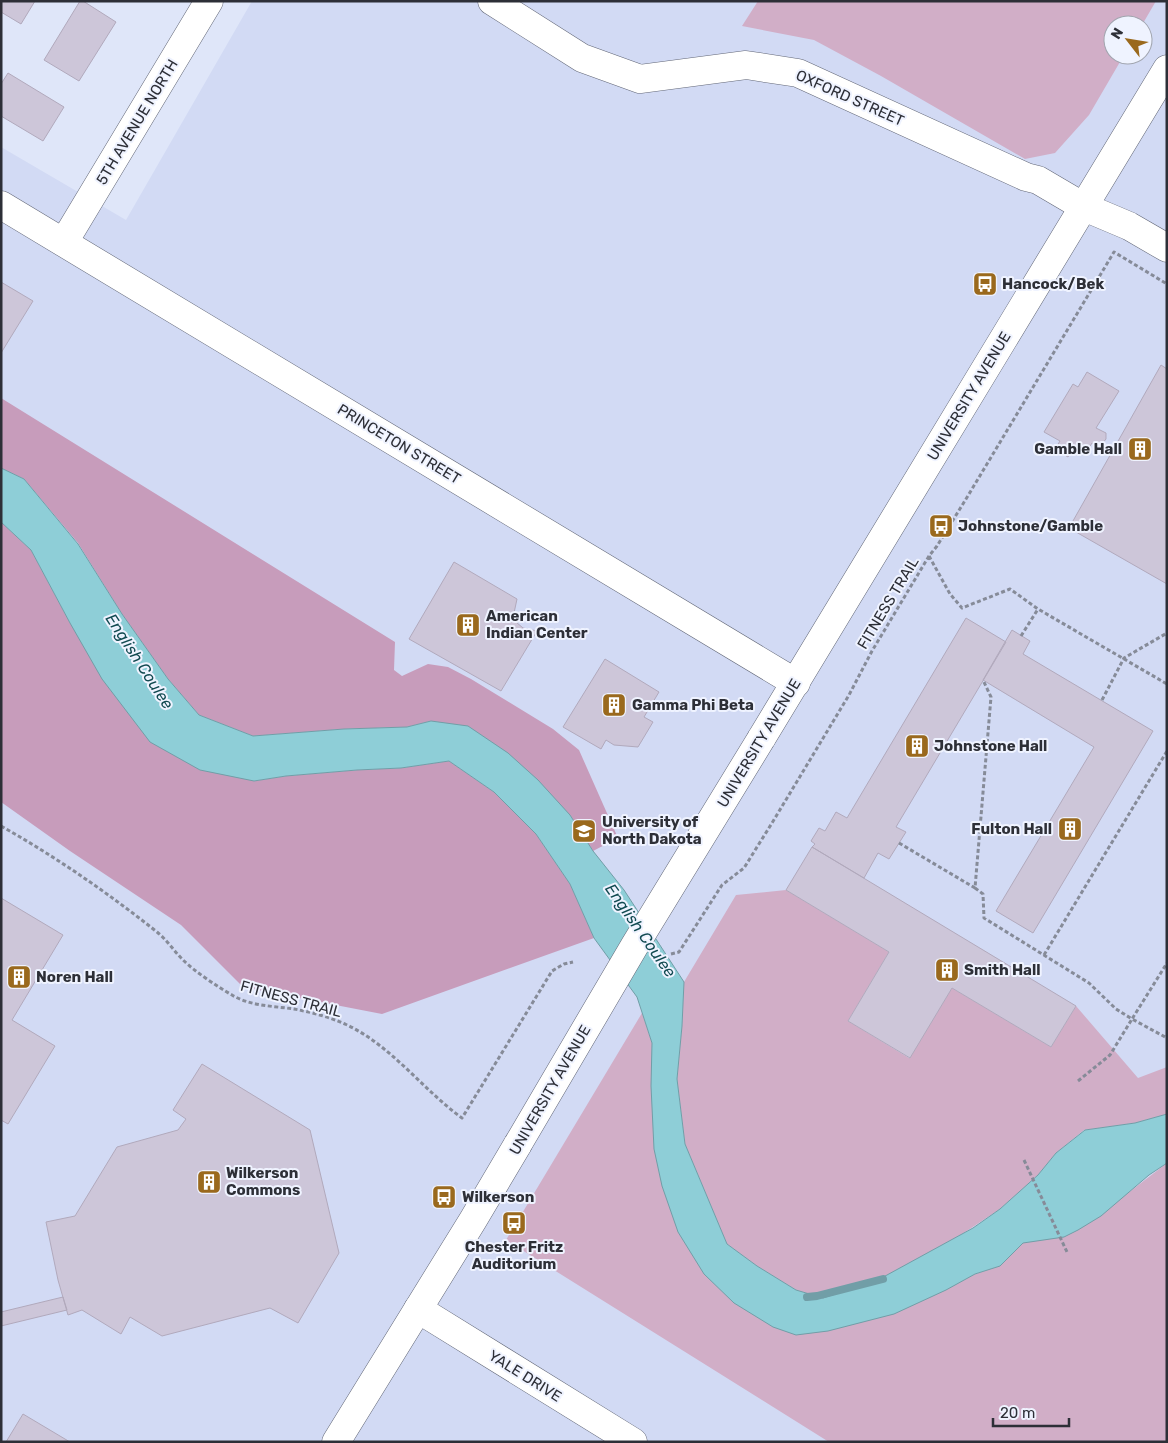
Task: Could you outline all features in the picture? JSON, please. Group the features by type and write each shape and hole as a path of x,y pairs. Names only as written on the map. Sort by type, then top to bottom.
{"street":[{"name":"5TH AVENUE NORTH","path":"64,242 209,1"},
{"name":"OXFORD STREET","path":"492,1 582,58 640,79 746,65 798,73 1026,177 1038,180 1084,206 1129,226 1167,248"},
{"name":"UNIVERSITY AVENUE","path":"336,1442 518,1144 635,945 796,683 1167,69"},
{"name":"PRINCETON STREET","path":"1,206 64,242 796,683"},
{"name":"YALE DRIVE","path":"418,1309 633,1442"}],"path":[{"name":"FITNESS TRAIL","path":"671,954 679,952 722,886 744,868 850,695 872,651 929,556 956,515 1114,252 1167,284"},
{"path":"929,556 950,594 962,608 1010,589 1038,609 1167,684"},
{"path":"1021,636 1038,609"},
{"path":"1102,700 1124,658 1167,633"},
{"path":"975,888 991,697 983,680"},
{"path":"1044,955 1167,751"},
{"name":"FITNESS TRAIL","path":"1,826 81,875 124,906 160,934 184,961 232,996 248,1002 295,1009 346,1024 387,1052 444,1105 462,1118 548,976 556,967 573,962"},
{"path":"899,843 983,894 984,918 1089,983 1116,1009 1167,1038"},
{"path":"1078,1080 1110,1055 1167,963"},
{"path":"1024,1160 1067,1252"}],"shaded area":[{"name":"University of North Dakota","path":"252,1 1167,1 1167,1442 1,1442 1,147 126,220"},
{"path":"758,1 1156,1 1148,15 1103,15 1103,65 1118,65 1089,115 1055,153 1025,159 881,76 814,40 742,26"},
{"path":"1,398 395,642 394,670 402,676 428,664 448,667 553,729 579,750 618,838 593,851 570,815 431,721 407,727 344,729 253,736 199,715 168,679 122,614 78,543 24,479 1,468"},
{"path":"1,522 31,550 70,623 254,781 286,776 401,768 449,761 494,792 536,834 570,884 594,938 382,1014 243,987 181,925 70,851 1,802"},
{"path":"786,890 889,952 848,1021 909,1058 952,988 1051,1047 1076,1006 1138,1078 1167,1067 1167,1114 1135,1123 1084,1130 1056,1153 1038,1175 1000,1209 900,1275 823,1298 796,1290 757,1266 727,1244 685,1144 677,1079 684,982 736,895"},
{"path":"642,1013 652,1043 654,1149 796,1335 999,1266 1023,1243 1128,1193 1167,1163 1167,1442 829,1442 506,1240"}],"water":[{"path":"1,468 24,479 78,544 122,614 168,679 199,715 253,736 344,729 407,727 431,721 468,726 508,753 538,780 570,815 593,851 624,890 684,982 677,1079 685,1144 727,1244 757,1266 796,1290 823,1298 876,1281 973,1228 1000,1209 1038,1175 1056,1153 1085,1130 1135,1123 1167,1114 1167,1163 1149,1175 1101,1216 1078,1230 1064,1237 1023,1243 1000,1266 975,1274 946,1290 894,1314 828,1331 796,1335 773,1327 734,1303 704,1274 678,1232 662,1186 654,1149 651,1086 652,1043 637,997 594,938 570,884 536,834 494,792 449,761 401,768 286,776 254,781 200,770 150,742 102,679 31,550 1,522"}],"building":[{"path":"1,1 35,1 21,24 1,12"},
{"path":"80,1 83,1 116,22 79,81 44,60"},
{"path":"8,73 64,107 43,141 1,116 1,84"},
{"path":"1,282 33,301 1,353"},
{"name":"Gamble Hall","path":"1161,365 1167,369 1167,584 1069,528"},
{"path":"1087,372 1119,391 1096,428 1106,433 1106,439 1102,444 1096,445 1092,443 1085,454 1074,447 1068,457 1055,449 1060,441 1044,432 1073,384 1078,387"},
{"name":"American Indian Center","path":"454,562 517,599 514,613 516,622 523,628 537,631 501,691 409,639"},
{"name":"Johnstone Hall","path":"966,618 1006,642 896,827 906,832 889,859 878,853 864,878 812,847 815,844 811,841 819,828 825,831 836,812 847,818"},
{"name":"Fulton Hall","path":"1012,630 1030,641 1023,654 1153,731 1033,933 996,911 1094,747 983,680"},
{"name":"Gamma Phi Beta","path":"605,659 659,692 644,717 653,722 638,747 614,745 606,740 601,749 563,727"},
{"name":"Smith Hall","path":"812,847 1076,1006 1051,1047 952,988 910,1058 848,1021 889,952 786,890"},
{"name":"Noren Hall","path":"1,898 63,935 12,1020 55,1046 8,1124 1,1120"},
{"name":"Wilkerson Commons","path":"202,1064 310,1130 339,1253 298,1323 270,1308 162,1336 130,1317 121,1334 82,1310 68,1315 58,1280 46,1222 75,1216 117,1147 178,1130 186,1119 173,1110"},
{"path":"63,1297 67,1310 1,1326 1,1312"},
{"path":"23,1414 70,1442 6,1442"}],"waterway":[{"name":"English Coulee","path":"807,1297 883,1279"}],"place":[{"name":"Hancock/Bek","path":"985,284"},
{"name":"Gamble Hall","path":"1140,449"},
{"name":"Johnstone/Gamble","path":"941,526"},
{"name":"American Indian Center","path":"468,625"},
{"name":"Gamma Phi Beta","path":"614,705"},
{"name":"Johnstone Hall","path":"917,746"},
{"name":"Fulton Hall","path":"1070,829"},
{"name":"University of North Dakota","path":"584,831"},
{"name":"Smith Hall","path":"947,970"},
{"name":"Noren Hall","path":"19,977"},
{"name":"Wilkerson Commons","path":"209,1182"},
{"name":"Wilkerson","path":"444,1197"},
{"name":"Chester Fritz Auditorium","path":"514,1223"}]}
